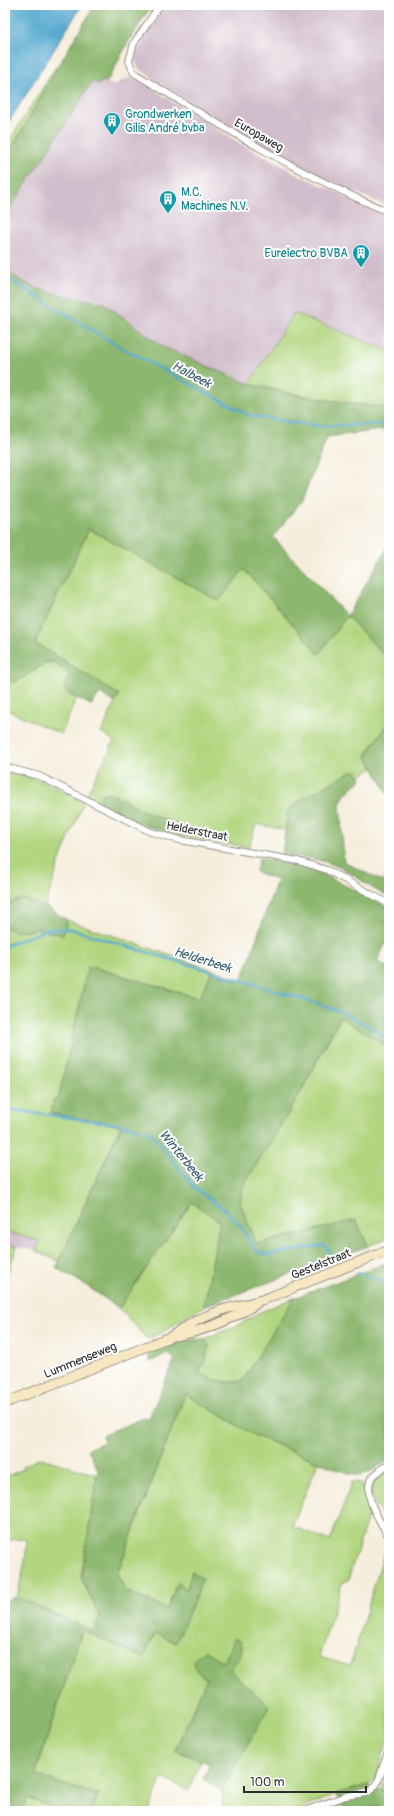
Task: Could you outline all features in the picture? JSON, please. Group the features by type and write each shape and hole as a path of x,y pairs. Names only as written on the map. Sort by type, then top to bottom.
{"main road":[{"name":"Gestelstraat","path":"167,1338 203,1329 230,1319 262,1300 389,1250"},
{"name":"Lummenseweg","path":"5,1403 167,1338"}],"street":[{"name":"Europaweg","path":"160,5 134,43 129,61 134,73 260,150 340,191 389,212"},
{"name":"Helderstraat","path":"5,767 39,776 151,832 180,840 298,861 327,870 389,904"},
{"path":"389,1463 370,1478 368,1490 372,1506 389,1537"},
{"path":"304,1811 346,1796 366,1793 377,1784 389,1749"}],"shaded area":[{"path":"166,5 389,5 389,207 334,183 278,154 211,115 139,69 135,60 136,53"},
{"path":"128,78 138,80 241,144 299,175 389,216 389,351 294,313 249,384 163,347 104,303 65,296 39,289 21,281 5,269 5,216 93,81 99,85 102,81 115,86 119,82"},
{"path":"5,1232 41,1241 36,1251 5,1244"}],"green space":[{"path":"95,5 152,5 127,44 107,82 102,81 99,85 93,81 5,216 5,161 58,66"},
{"path":"58,66 5,161 5,148 55,68"},
{"path":"5,269 21,281 39,289 65,296 104,303 163,347 249,384 293,394 360,405 389,408 389,429 327,437 302,500 273,537 347,616 319,654 244,569 219,601 89,529 35,643 119,695 115,703 100,693 91,705 74,697 64,690 69,675 54,662 47,662 14,683 8,680 5,675"},
{"path":"294,313 389,351 389,408 354,404 284,392 249,384"},
{"path":"89,529 219,601 244,569 319,654 347,616 389,660 389,722 366,755 373,768 360,776 357,772 288,811 285,830 256,824 249,847 184,837 187,829 139,809 120,797 106,793 102,794 100,803 86,796 114,741 101,733 119,695 35,643"},
{"path":"389,545 389,660 347,616"},
{"path":"47,662 54,662 69,675 64,690 71,696 77,697 61,734 5,709 5,675 8,680 21,679"},
{"path":"389,722 389,796 366,755"},
{"path":"354,770 360,776 361,780 345,794 340,804 344,862 384,882 389,858 389,896 374,889 340,867 314,859 282,854 288,811 294,804"},
{"path":"5,774 16,774 36,779 84,802 62,854 45,906 23,899 5,904"},
{"path":"106,793 120,797 139,809 187,829 184,837 146,826 100,803 102,794"},
{"path":"259,858 302,866 317,871 389,908 389,936 377,961 389,969 389,1004 384,1012 390,1029 390,1038 387,1046 340,1017 294,1104 243,1186 240,1203 257,1244 356,1220 368,1246 204,1306 220,1222 192,1202 119,1308 81,1282 56,1268 121,1126 51,1113 53,1100 58,1100 88,966 199,998 213,970 242,980 277,880 256,872"},
{"path":"23,899 45,906 67,920 63,935 38,929 16,932 6,928 5,904"},
{"path":"67,920 213,970 199,998 89,966 121,1125 59,1261 36,1251 40,1241 5,1232 5,925 6,928 24,932 38,929 63,935"},
{"path":"341,1017 387,1046 389,1049 389,1237 368,1246 356,1220 257,1244 240,1203 243,1186 294,1104"},
{"path":"192,1202 220,1221 204,1306 169,1328 147,1339 119,1308"},
{"path":"5,1244 17,1246 5,1282"},
{"path":"389,1262 389,1460 373,1470 359,1476 336,1469 254,1435 185,1394 117,1574 126,1592 167,1609 177,1583 187,1589 192,1571 203,1579 176,1643 155,1633 143,1658 82,1630 35,1775 98,1795 92,1811 62,1811 27,1798 22,1811 5,1811 5,1606 7,1600 17,1597 95,1632 100,1616 81,1578 98,1470 88,1449 104,1442 102,1435 144,1418 148,1420 175,1359 167,1353 150,1362 148,1353 180,1341 204,1339 209,1344 209,1350 199,1374 215,1380 226,1382 243,1380 294,1298"},
{"path":"294,1298 243,1380 226,1382 215,1380 199,1374 209,1350 209,1344 204,1339 241,1324 258,1313"},
{"path":"185,1394 254,1435 318,1462 292,1526 330,1541 352,1482 361,1483 371,1507 348,1580 342,1583 319,1657 350,1666 388,1540 389,1541 389,1735 377,1775 373,1782 368,1785 336,1794 296,1811 223,1811 222,1790 243,1751 230,1670 240,1656 242,1646 236,1639 223,1662 201,1675 207,1678 175,1750 201,1761 188,1790 162,1778 149,1811 92,1811 98,1795 35,1776 82,1630 143,1658 155,1633 176,1642 203,1579 192,1571 187,1590 177,1583 167,1609 126,1591 117,1574"},
{"path":"41,1458 97,1475 81,1578 100,1616 95,1632 17,1597 25,1562 27,1539 5,1540 5,1477 24,1469 23,1466"},
{"path":"389,1466 389,1527 375,1502 372,1495 372,1488 374,1481"},
{"path":"235,1638 240,1641 242,1649 240,1657 230,1670 269,1706 222,1790 203,1779 210,1764 175,1750 207,1678 201,1675 194,1667 195,1659 198,1655 205,1651 223,1662"},
{"path":"389,1763 389,1793 381,1790"},
{"path":"368,1785 372,1789 389,1793 389,1805 385,1804 368,1809 367,1811 347,1811 336,1794"},
{"path":"27,1798 62,1811 22,1811"},
{"path":"341,1801 347,1811 312,1811"},
{"path":"385,1804 389,1805 389,1811 367,1811 368,1809"}],"water":[{"path":"5,5 82,5 5,128"}],"waterway":[{"name":"Halbeek","path":"5,276 122,348 251,416 317,426 389,424"},
{"name":"Helderbeek","path":"5,946 48,929 72,929 321,1005 363,1023 389,1041"},
{"name":"Winterbeek","path":"5,1109 131,1126 151,1133 195,1188 225,1210 240,1226 257,1252 268,1255 324,1245 335,1258"},
{"name":"Winterbeek","path":"358,1273 389,1284"}],"place":[{"name":"Grondwerken Gilis André bvba","path":"112,136"},
{"name":"M.C. Machines N.V.","path":"168,214"},
{"name":"Eurelectro BVBA","path":"361,268"}]}
